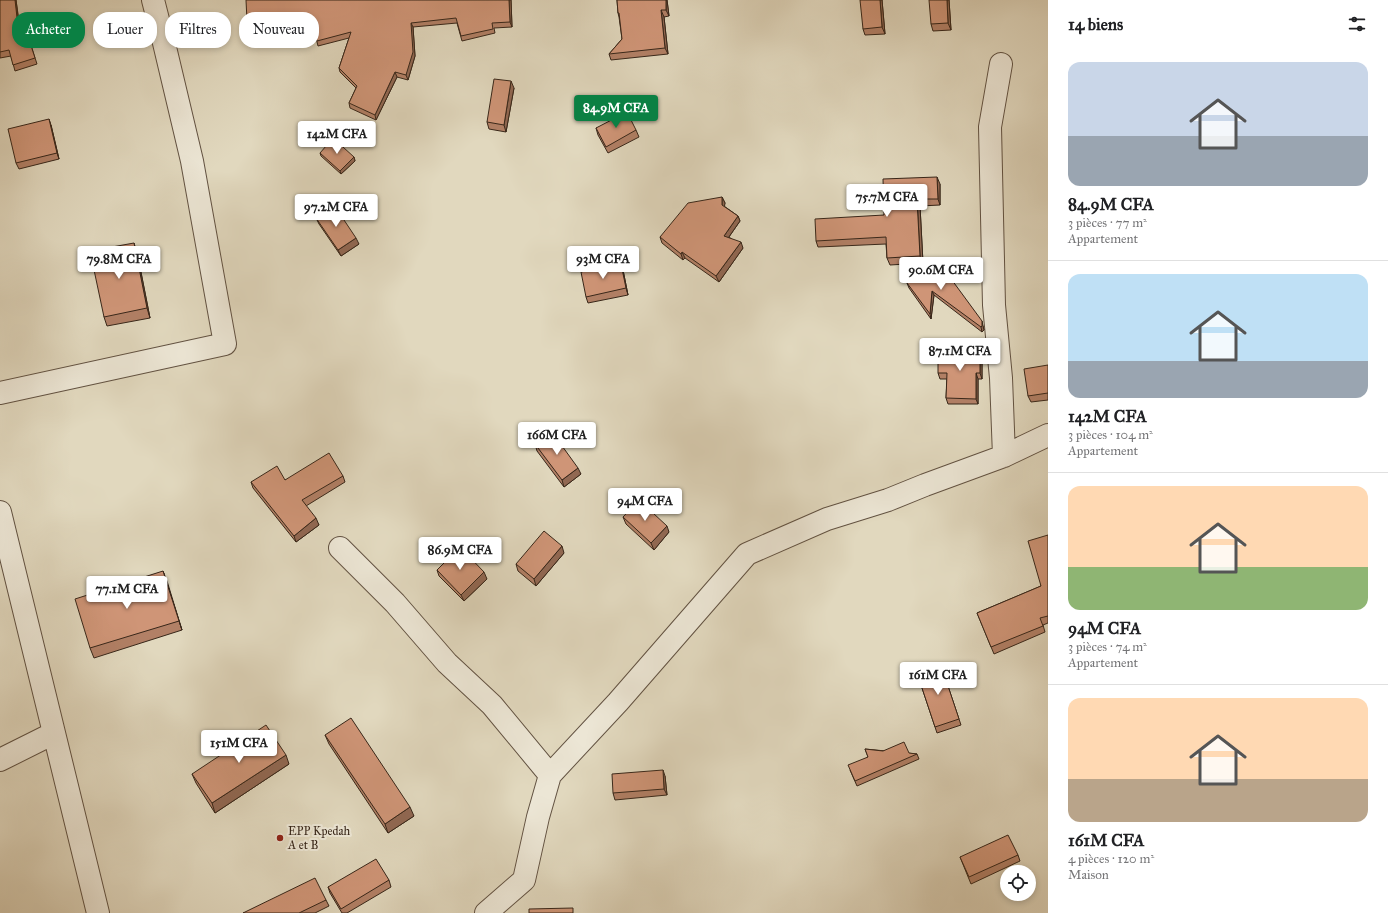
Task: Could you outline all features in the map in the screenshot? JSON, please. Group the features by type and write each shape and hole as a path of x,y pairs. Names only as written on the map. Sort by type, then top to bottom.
{"street":[{"path":"0,393 225,344 192,161 164,43 152,0"},
{"path":"1001,64 990,127 994,305 1001,378 1004,456"},
{"path":"486,913 524,880 538,817 550,775 618,702 747,554 826,519 888,500 1004,456 1048,435"},
{"path":"0,512 98,913"},
{"path":"340,548 395,603 447,663 492,705 550,775"},
{"path":"0,760 54,733"}],"building":[{"path":"0,0 15,0 16,12 12,12 12,48 32,48 35,58 13,65 9,50 0,52"},
{"path":"246,0 509,0 510,22 492,23 493,29 461,36 456,18 411,23 413,52 406,75 395,72 375,115 349,103 357,86 339,68 351,32 319,40 319,12 247,12"},
{"path":"617,0 666,0 666,10 661,10 665,48 609,54 622,39"},
{"path":"860,0 880,0 882,27 863,29"},
{"path":"929,0 947,0 948,23 931,24"},
{"path":"494,79 511,81 504,125 487,122"},
{"path":"627,112 636,130 606,147 596,128"},
{"path":"49,119 57,153 16,163 8,129"},
{"path":"333,138 354,157 340,171 320,153"},
{"path":"937,177 938,199 917,199 920,256 887,258 886,237 816,241 815,219 884,215 883,179"},
{"path":"722,197 722,205 738,216 724,236 741,242 716,276 682,252 681,254 660,237 688,203"},
{"path":"334,205 356,238 338,250 316,218"},
{"path":"134,243 147,308 104,317 90,251"},
{"path":"938,261 982,321 981,327 932,291 930,314 907,283"},
{"path":"621,264 626,288 586,297 581,272"},
{"path":"938,350 980,350 980,373 976,373 976,399 946,398 947,373 938,373"},
{"path":"1048,365 1048,393 1028,396 1024,369"},
{"path":"552,432 578,468 562,480 535,444"},
{"path":"329,453 343,476 302,500 316,518 294,536 251,482 277,466 285,480"},
{"path":"639,500 667,526 651,543 623,517"},
{"path":"544,531 562,546 534,579 516,564"},
{"path":"1048,535 1048,616 1040,618 1043,626 991,647 977,613 1041,586 1028,541"},
{"path":"460,547 484,572 461,595 437,570"},
{"path":"163,571 179,621 90,648 75,599"},
{"path":"941,665 959,719 935,727 917,673"},
{"path":"351,718 410,807 385,824 325,735"},
{"path":"266,725 286,755 212,803 192,774"},
{"path":"904,742 909,753 917,754 855,781 848,765 868,757 865,749 883,751"},
{"path":"663,770 664,789 613,793 612,774"},
{"path":"1008,835 1018,855 969,877 960,857"},
{"path":"376,859 389,880 341,909 328,887"},
{"path":"315,878 326,900 299,913 243,913"},
{"path":"573,908 573,913 529,913 529,909"}],"place":[{"name":"EPP Kpedah A et B","path":"280,838"}]}
